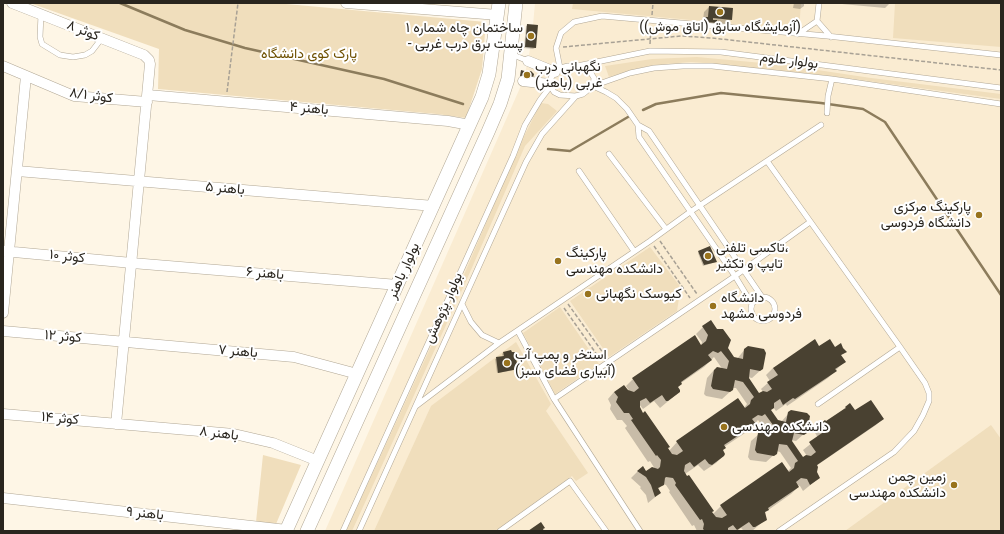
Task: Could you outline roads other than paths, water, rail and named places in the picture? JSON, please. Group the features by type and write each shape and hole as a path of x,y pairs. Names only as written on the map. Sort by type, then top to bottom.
{"street":[{"name":"کوثر ۸","path":"12,3 144,55 149,60 150,64 147,99"},
{"path":"346,3 499,9"},
{"name":"بولوار باهنر","path":"307,531 488,132 516,80 511,54 516,3"},
{"name":"بولوار باهنر","path":"286,530 470,125 489,74 499,9"},
{"path":"528,61 558,70"},
{"name":"کوثر ۸/۱","path":"3,66 74,96 147,99"},
{"path":"3,313 6,251 17,171 26,76"},
{"path":"516,80 550,86"},
{"path":"116,424 147,99"},
{"name":"باهنر ۴","path":"147,99 226,102 448,121 470,125"},
{"name":"باهنر ۵","path":"17,171 434,206"},
{"name":"کوثر ۱۰","path":"6,251 132,263"},
{"name":"باهنر ۶","path":"132,263 398,285"},
{"path":"381,322 398,330"},
{"name":"کوثر ۱۲","path":"3,331 124,343"},
{"name":"باهنر ۷","path":"124,343 294,357 350,372"},
{"name":"کوثر ۱۴","path":"3,414 116,424"},
{"name":"باهنر ۸","path":"116,424 234,434 273,443 318,461"},
{"name":"باهنر ۹","path":"3,498 286,530"}],"lane":[{"path":"819,3 817,20 831,37"},
{"path":"41,14 40,37 42,44 60,56 73,57 85,55 92,51 102,38"},
{"path":"558,70 556,48 561,33 574,22 602,16 831,37 1001,55"},
{"path":"798,34 817,20"},
{"name":"بولوار علوم","path":"577,66 650,51 721,52 1000,86"},
{"path":"511,54 528,61"},
{"path":"577,66 589,70 592,74 594,78 592,86 583,94 576,96 560,95 554,92 550,86 550,78 558,70 577,66"},
{"name":"بولوار علوم","path":"592,86 630,73 654,68 712,66 832,79 1001,104"},
{"path":"827,113 828,96 832,79"},
{"name":"بولوار پژوهش","path":"343,531 526,125 550,86"},
{"path":"592,86 616,98 627,109 638,124 648,131 762,297"},
{"name":"بولوار پژوهش","path":"359,531 526,162 542,134 576,96"},
{"path":"638,124 639,137 735,276 752,304"},
{"path":"416,406 499,343 656,237 690,212 821,125"},
{"path":"609,154 666,229"},
{"path":"767,161 900,347 925,383 929,393 929,401 914,431 894,452 779,531"},
{"path":"579,171 634,251"},
{"path":"554,399 744,270 810,222"},
{"path":"762,297 767,297 773,302 775,310 772,318 764,322 756,319 751,312 752,304 755,300 762,297"},
{"path":"462,304 471,322 482,335 499,343"},
{"path":"518,331 554,399 640,531"},
{"path":"818,404 900,347"},
{"path":"500,531 570,481 606,531"}],"waterway":[{"path":"120,3 185,30 245,48 384,79 463,104"},
{"path":"643,110 656,104 721,93 821,103 863,109 885,122 1001,295"},
{"path":"548,149 570,151 628,117"}],"place":[{"name":"(آزمایشگاه سابق (اتاق موش))","path":"720,12"},
{"name":"ساختمان چاه شماره ۱ - پست برق درب غربی","path":"531,36"},
{"name":"نگهبانی درب غربی (باهنر)","path":"527,75"},
{"name":"پارکینگ مرکزی دانشگاه فردوسی","path":"979,215"},
{"name":"تاکسی تلفنی، تایپ و تکثیر","path":"708,256"},
{"name":"پارکینگ دانشکده مهندسی","path":"558,261"},
{"name":"کیوسک نگهبانی","path":"588,294"},
{"name":"دانشگاه فردوسی مشهد","path":"713,306"},
{"name":"استخر و پمپ آب (آبیاری فضای سبز)","path":"507,363"},
{"name":"دانشکده مهندسی","path":"724,427"},
{"name":"زمین چمن دانشکده مهندسی","path":"954,485"}],"park label":[{"name":"پارک کوی دانشگاه","path":"309,54"}]}
